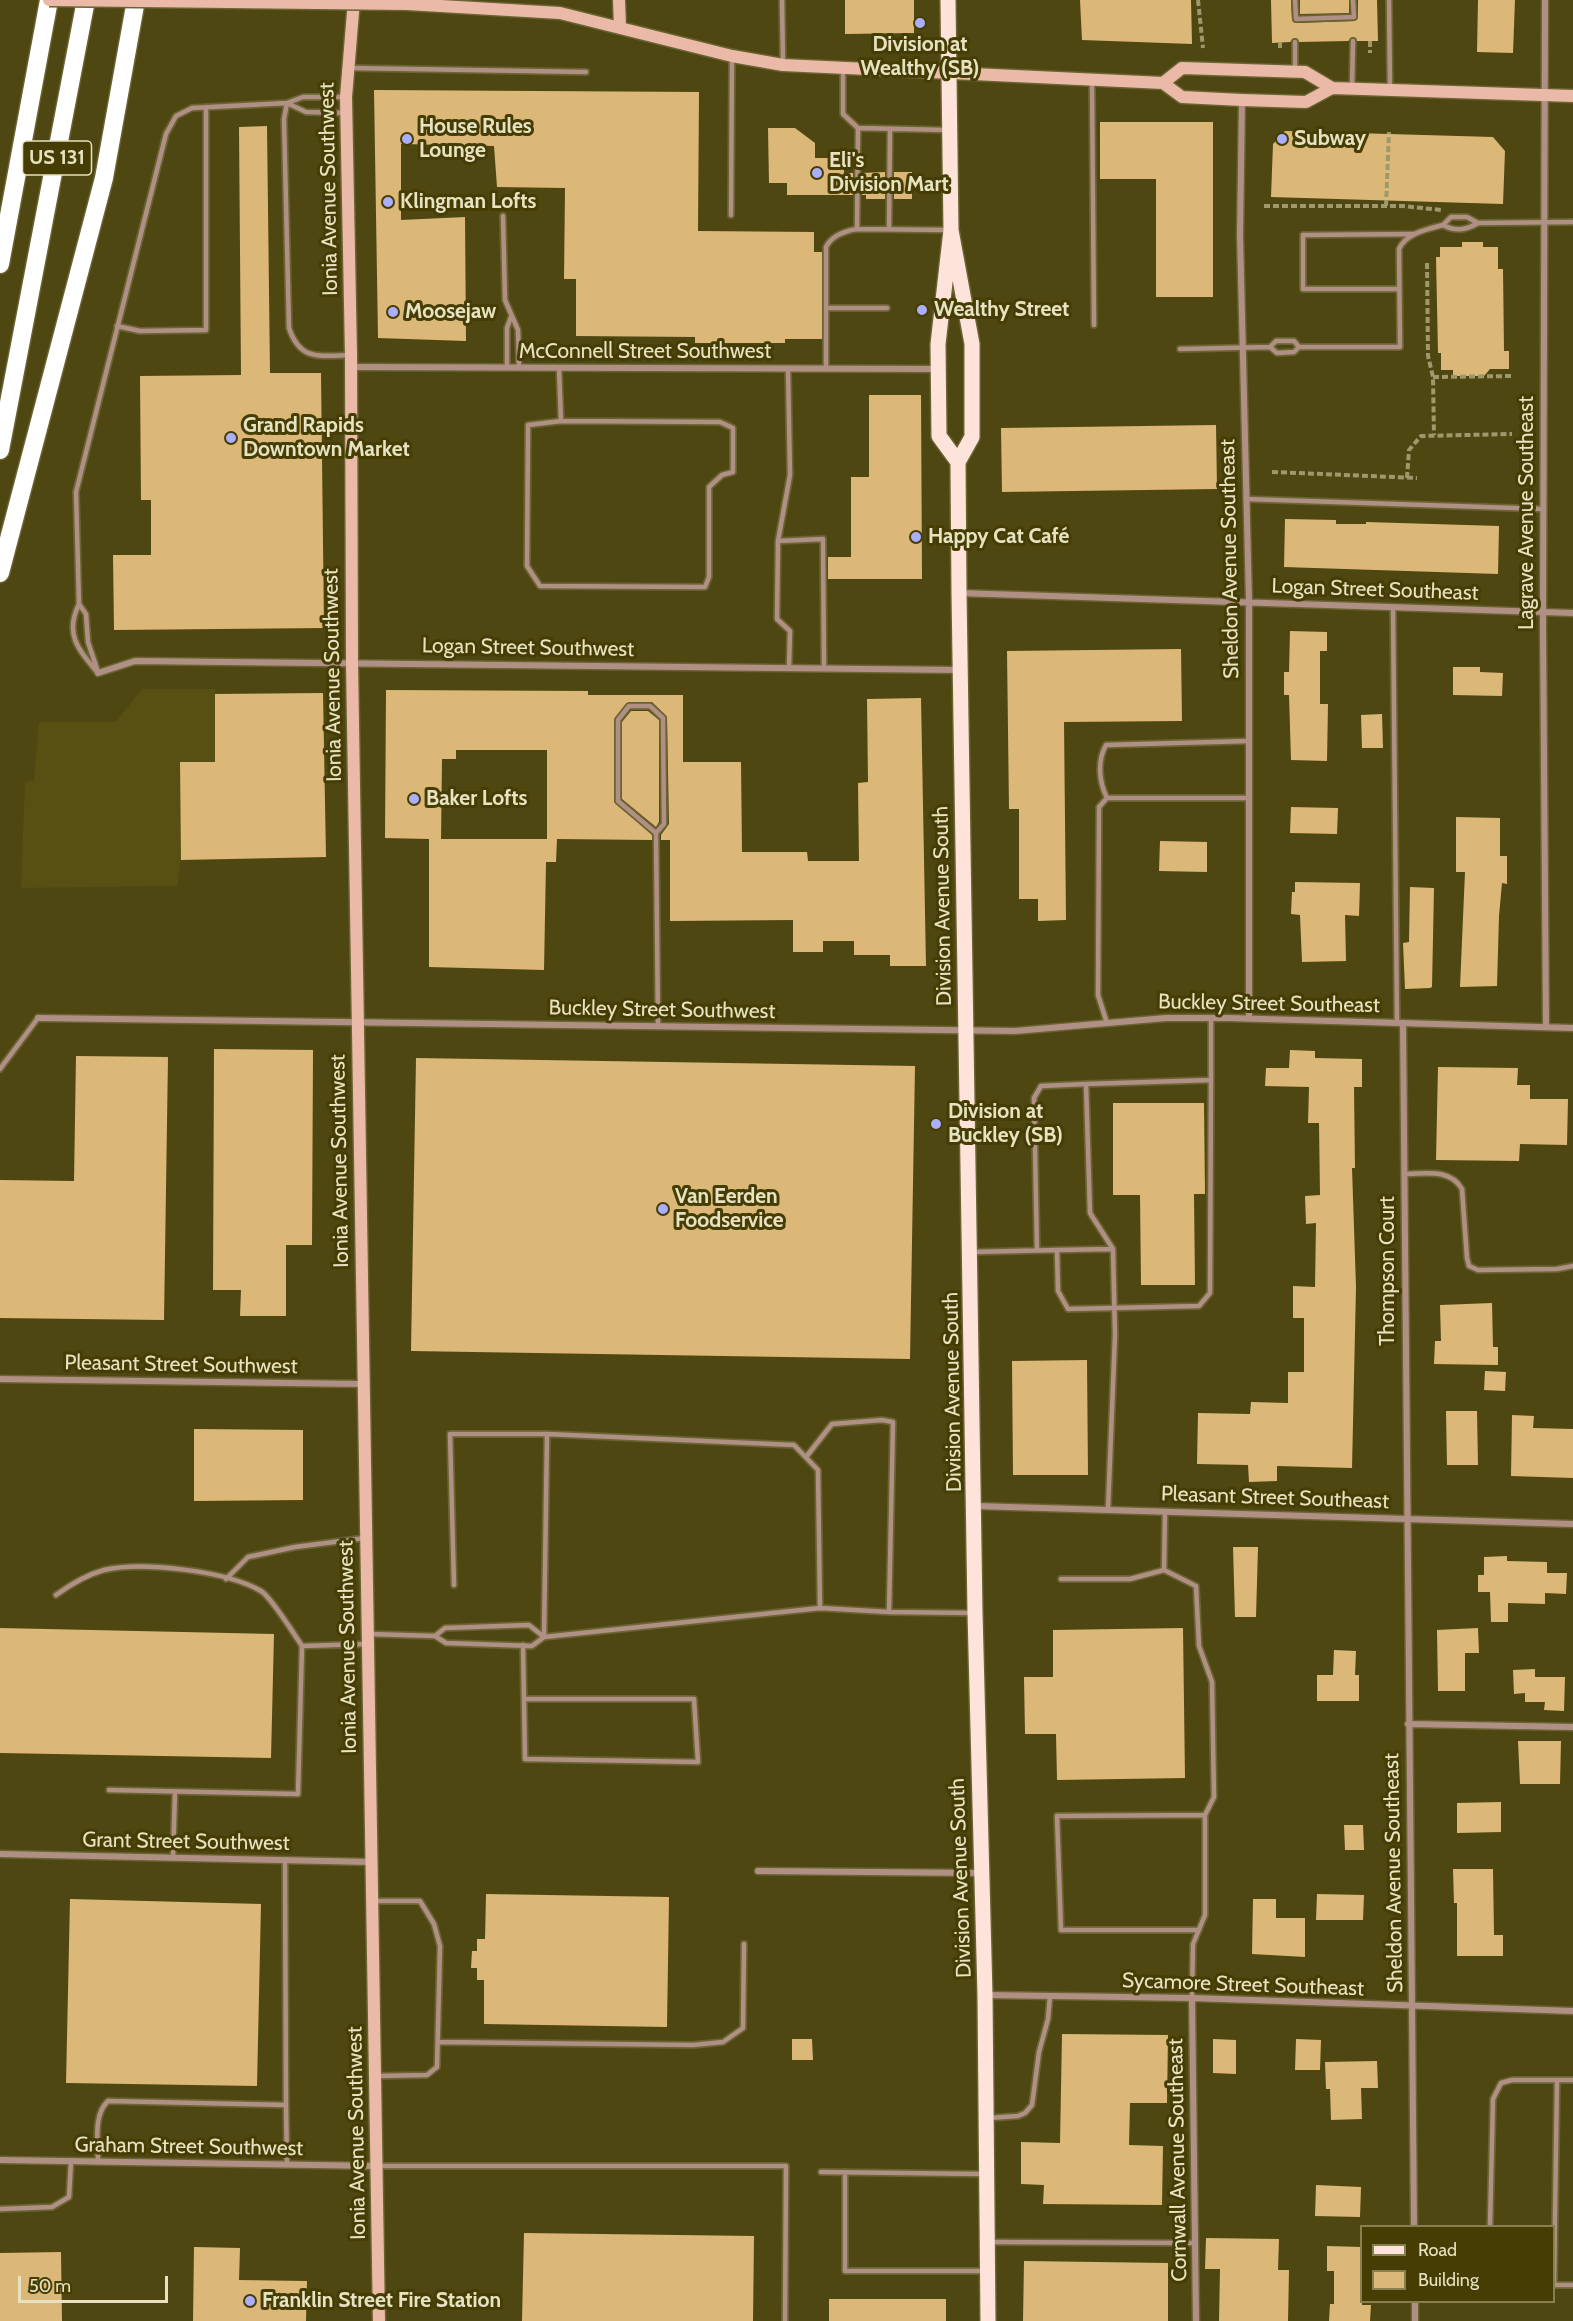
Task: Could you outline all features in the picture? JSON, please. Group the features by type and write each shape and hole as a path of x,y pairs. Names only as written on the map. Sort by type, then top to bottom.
{"highway":[{"path":"0,264 49,0"},
{"name":"US 131","path":"0,450 86,0"},
{"path":"0,573 104,178 136,0"}],"main road":[{"name":"Division Avenue South","path":"948,0 951,230 938,344 939,436 958,462"},
{"name":"Division Avenue South","path":"951,230 972,344 972,437 958,462 959,594 976,1506 975,1613 985,1995 988,2321"}],"street":[{"path":"41,0 407,4 560,13 732,56 783,65 1163,82 1182,68 1305,72 1332,88"},
{"name":"Ionia Avenue Southwest","path":"354,0 346,113 351,361 352,662 362,1384 378,2166 379,2321"},
{"path":"619,0 620,27"},
{"name":"Lagrave Avenue Southeast","path":"1545,0 1543,612 1546,1027"},
{"path":"1163,82 1182,98 1306,102 1332,88 1573,96"},
{"name":"Sheldon Avenue Southeast","path":"1242,100 1240,235 1249,602 1249,1018"},
{"name":"McConnell Street Southwest","path":"351,361 507,368 938,369"},
{"name":"Logan Street Southeast","path":"959,594 1573,613"},
{"name":"Logan Street Southwest","path":"98,673 135,661 960,670"},
{"path":"38,1018 357,1022"},
{"name":"Buckley Street Southeast","path":"966,1030 1015,1031 1107,1023 1211,1018 1573,1028"},
{"name":"Buckley Street Southwest","path":"357,1022 966,1030"},
{"name":"Thompson Court","path":"1400,1023 1404,1174 1406,1519"},
{"name":"Pleasant Street Southwest","path":"0,1379 362,1384"},
{"name":"Pleasant Street Southeast","path":"976,1506 1573,1524"},
{"name":"Sheldon Avenue Southeast","path":"1406,1519 1414,2225"},
{"path":"1408,1724 1573,1727"},
{"name":"Grant Street Southwest","path":"0,1854 372,1862"},
{"path":"758,1870 981,1873"},
{"name":"Sycamore Street Southeast","path":"985,1995 1192,1998 1573,2011"},
{"name":"Cornwall Avenue Southeast","path":"1192,1998 1196,2321"},
{"name":"Graham Street Southwest","path":"0,2160 378,2166"},
{"path":"1415,2303 1415,2321"}],"lane":[{"path":"782,0 783,65"},
{"path":"1296,0 1296,19 1354,17 1353,0"},
{"path":"1389,0 1390,90"},
{"path":"1352,88 1353,41"},
{"path":"1295,72 1296,42"},
{"path":"731,215 732,56"},
{"path":"348,68 586,72"},
{"path":"844,68 843,114 858,128 950,130"},
{"path":"1092,80 1094,325"},
{"path":"98,673 75,646 73,615 79,604 76,492 166,134 176,116 192,108 287,103 303,98 346,98"},
{"path":"287,103 306,112 346,113"},
{"path":"287,103 284,119 289,328 292,339 302,351 351,361"},
{"path":"117,326 140,331 206,330 206,107"},
{"path":"857,229 858,128"},
{"path":"889,229 890,129"},
{"path":"503,216 505,300 518,330 519,368"},
{"path":"1399,288 1303,288 1303,235 1414,234 1443,225 1451,217 1467,217 1478,223"},
{"path":"1443,225 1451,229 1468,229 1478,223 1573,222"},
{"path":"826,369 828,243 843,232 857,229 951,230"},
{"path":"1180,349 1270,347 1277,353 1294,352 1299,347 1400,347 1399,249 1401,244 1414,234"},
{"path":"826,308 887,308"},
{"path":"507,368 507,328 511,317"},
{"path":"1270,347 1276,341 1294,341 1299,347"},
{"path":"559,368 561,421"},
{"path":"788,369 790,475 778,541 777,619 790,631 789,668"},
{"path":"561,421 720,422 733,428 733,472 722,475 709,486 709,577 705,587 540,585 527,566 528,425 561,421"},
{"path":"1246,499 1544,509"},
{"path":"778,541 823,539 825,668"},
{"path":"79,604 86,614 87,642 98,673"},
{"path":"1393,607 1400,1023"},
{"path":"656,833 618,801 618,720 629,706 651,706 663,718 664,824 656,833 658,1026"},
{"path":"1107,798 1101,786 1100,755 1106,745 1249,741"},
{"path":"1107,1023 1098,995 1099,807 1107,798 1249,798"},
{"path":"0,1068 38,1018"},
{"path":"1057,1250 1058,1292 1068,1309 1114,1310 1199,1306 1210,1293 1211,1018"},
{"path":"1037,1250 1034,1098 1041,1086 1211,1080"},
{"path":"1086,1084 1090,1213 1113,1249 1114,1310 1108,1509"},
{"path":"1404,1174 1451,1175 1457,1180 1462,1189 1467,1258 1470,1266 1478,1270 1557,1269 1573,1266"},
{"path":"971,1252 1113,1249"},
{"path":"806,1457 832,1424 882,1420 893,1422 889,1612"},
{"path":"454,1586 450,1434 547,1434 794,1445 818,1470 820,1608"},
{"path":"544,1637 547,1434"},
{"path":"1164,1570 1165,1511"},
{"path":"226,1579 248,1557 295,1547 365,1538"},
{"path":"56,1595 74,1582 105,1570 142,1568 206,1572 262,1592 302,1646 298,1794 109,1790"},
{"path":"1061,1579 1130,1578 1164,1570 1196,1587 1199,1646 1212,1683 1214,1797 1205,1815 1205,1915 1193,1944 1192,1998"},
{"path":"302,1646 367,1639 435,1636 446,1643 532,1646 544,1637 820,1608 975,1613"},
{"path":"435,1636 445,1628 529,1625 544,1637"},
{"path":"523,1645 525,1759 698,1762 694,1699 525,1699"},
{"path":"173,1858 175,1792"},
{"path":"1199,1930 1061,1930 1057,1816 1205,1815"},
{"path":"285,1860 287,2164"},
{"path":"373,1901 420,1901 434,1924 440,1946 437,2067 427,2075 376,2076"},
{"path":"438,2042 693,2045 723,2042 744,2028 744,1944"},
{"path":"986,2118 1018,2116 1025,2113 1032,2105 1038,2052 1048,2019 1050,1996"},
{"path":"1490,2225 1493,2099 1501,2084 1512,2079 1573,2080"},
{"path":"1555,2225 1557,2080"},
{"path":"98,2162 98,2118 100,2108 108,2101 286,2105"},
{"path":"0,2209 52,2207 69,2197 71,2161"},
{"path":"378,2166 786,2166 786,2321"},
{"path":"821,2172 987,2174"},
{"path":"845,2172 845,2271 988,2271"},
{"path":"987,2242 1195,2243"},
{"path":"1555,2285 1573,2285"}],"path":[{"path":"1198,0 1203,48"},
{"path":"1370,41 1370,53"},
{"path":"1280,42 1280,51"},
{"path":"1386,206 1389,132"},
{"path":"1264,206 1386,206 1452,210"},
{"path":"1427,263 1428,356 1433,377 1434,435"},
{"path":"1433,377 1512,376"},
{"path":"1407,478 1411,446 1421,436 1512,434"},
{"path":"1272,472 1417,478"}],"shaded area":[{"path":"142,689 215,689 215,762 180,763 181,860 177,886 21,888 25,782 34,781 39,722 116,722"}],"building":[{"path":"845,0 914,0 914,33 845,34"},
{"path":"1080,0 1191,0 1192,44 1082,40"},
{"path":"1271,0 1291,0 1292,20 1296,23 1355,21 1358,17 1358,0 1377,0 1378,41 1357,41 1353,37 1348,41 1299,42 1294,38 1290,42 1272,43"},
{"path":"1300,0 1349,0 1349,13 1300,14"},
{"path":"1478,0 1515,0 1513,53 1477,52"},
{"path":"374,90 699,92 698,231 814,232 814,252 822,252 822,339 785,339 785,343 695,343 695,337 576,336 576,279 564,279 565,188 497,187 494,146 401,144 401,220 465,217 466,341 378,338"},
{"path":"1100,122 1213,122 1213,297 1156,297 1156,179 1100,179"},
{"name":"Grand Rapids Downtown Market","path":"267,126 270,373 321,373 324,628 114,630 113,555 151,555 151,500 141,500 140,376 241,375 239,127"},
{"path":"768,128 795,128 815,143 815,158 844,158 844,173 853,173 853,195 787,195 787,183 769,183"},
{"path":"1285,131 1493,137 1505,151 1503,204 1271,197 1273,144"},
{"path":"885,172 885,199 866,199 866,195 862,195 862,173"},
{"path":"894,172 912,172 912,199 894,199"},
{"path":"1462,242 1483,242 1483,247 1498,247 1498,269 1503,269 1504,351 1509,351 1509,369 1490,369 1484,376 1453,376 1453,370 1441,370 1441,353 1438,353 1436,257 1440,257 1440,247 1462,247"},
{"path":"869,395 921,395 922,579 828,579 828,557 851,557 851,477 869,477"},
{"path":"1216,425 1217,489 1002,492 1001,428"},
{"path":"1285,519 1336,520 1336,524 1366,524 1366,522 1499,526 1498,574 1284,567"},
{"path":"1290,631 1327,632 1327,651 1320,651 1320,704 1328,704 1327,761 1291,760 1289,695 1284,695 1284,672 1289,672"},
{"path":"1181,649 1182,721 1064,722 1066,920 1038,921 1038,899 1019,899 1019,809 1009,809 1007,651"},
{"path":"1453,667 1480,667 1480,672 1503,673 1502,696 1453,695"},
{"path":"386,690 588,691 588,695 683,695 683,762 741,762 742,852 807,852 808,861 859,861 858,783 868,782 867,699 921,698 926,966 890,966 890,955 854,955 854,941 823,941 823,952 793,952 793,920 670,921 670,840 661,840 661,835 669,824 667,717 652,702 629,702 614,720 614,801 652,835 652,840 557,839 556,862 546,862 544,970 429,967 429,839 385,838","holes":["456,750 547,750 547,839 441,839 442,759 456,759"]},
{"path":"323,693 326,857 181,860 180,762 215,762 215,694"},
{"path":"631,711 648,711 659,720 659,822 656,827 622,799 622,722"},
{"path":"1382,714 1383,748 1362,748 1361,715"},
{"path":"1291,807 1338,808 1337,834 1290,833"},
{"path":"1456,817 1500,818 1500,856 1507,856 1507,884 1502,883 1497,986 1460,987 1465,872 1456,872"},
{"path":"1160,841 1207,842 1207,872 1159,871"},
{"path":"1295,882 1360,883 1359,916 1345,915 1346,961 1302,962 1300,915 1291,914"},
{"path":"1410,887 1434,888 1432,987 1430,988 1405,989 1403,943 1409,942"},
{"path":"214,1049 313,1050 312,1245 286,1245 286,1316 240,1316 241,1290 213,1290"},
{"path":"1290,1050 1315,1051 1315,1058 1362,1059 1362,1087 1354,1087 1355,1168 1352,1168 1356,1287 1352,1468 1277,1466 1277,1481 1249,1482 1248,1465 1197,1464 1198,1413 1250,1414 1251,1402 1288,1403 1288,1372 1304,1372 1304,1318 1293,1318 1293,1286 1315,1287 1316,1223 1306,1224 1305,1196 1320,1195 1319,1123 1308,1123 1309,1087 1265,1086 1266,1068 1289,1068"},
{"path":"76,1056 168,1057 164,1320 0,1318 0,1180 74,1181"},
{"name":"Van Eerden Foodservice","path":"416,1058 915,1066 910,1359 411,1351"},
{"path":"1438,1067 1518,1068 1517,1085 1530,1085 1530,1099 1568,1099 1567,1145 1520,1144 1519,1161 1436,1160"},
{"path":"1113,1103 1204,1103 1205,1194 1194,1194 1195,1285 1141,1285 1140,1195 1113,1195"},
{"path":"1492,1303 1493,1347 1498,1347 1498,1365 1434,1364 1435,1341 1441,1341 1440,1305"},
{"path":"1087,1360 1088,1475 1013,1475 1012,1361"},
{"path":"1485,1371 1506,1372 1505,1391 1484,1390"},
{"path":"1446,1411 1477,1411 1478,1465 1447,1465"},
{"path":"1512,1415 1534,1416 1533,1428 1573,1429 1573,1478 1511,1476"},
{"path":"194,1429 303,1430 303,1500 194,1501"},
{"path":"1233,1547 1258,1547 1256,1617 1235,1617"},
{"path":"1507,1556 1507,1561 1547,1562 1547,1573 1567,1573 1566,1594 1545,1593 1545,1604 1508,1603 1508,1622 1491,1622 1490,1592 1478,1592 1478,1575 1484,1575 1484,1557"},
{"path":"0,1628 274,1634 271,1758 0,1753"},
{"path":"1183,1628 1185,1778 1057,1780 1056,1734 1025,1734 1024,1677 1053,1677 1053,1630"},
{"path":"1478,1628 1479,1653 1465,1653 1465,1691 1438,1691 1437,1630"},
{"path":"1334,1650 1356,1651 1355,1675 1359,1675 1359,1701 1317,1701 1317,1675 1333,1675"},
{"path":"1535,1669 1535,1677 1565,1677 1564,1711 1544,1710 1545,1702 1525,1702 1525,1693 1514,1694 1513,1670"},
{"path":"1518,1741 1561,1741 1560,1784 1520,1784"},
{"path":"1501,1802 1501,1832 1457,1833 1457,1803"},
{"path":"1344,1825 1363,1825 1364,1850 1345,1850"},
{"path":"1453,1869 1493,1869 1494,1935 1503,1935 1503,1956 1457,1956 1457,1903 1454,1903"},
{"path":"486,1894 669,1897 667,2027 484,2024 484,1980 477,1980 477,1968 471,1968 472,1951 477,1951 477,1939 485,1939"},
{"path":"1317,1894 1364,1895 1363,1920 1316,1920"},
{"path":"70,1899 261,1904 257,2086 66,2083"},
{"path":"1253,1899 1276,1899 1276,1918 1305,1918 1305,1957 1252,1954"},
{"path":"1062,2034 1168,2035 1167,2103 1130,2103 1129,2145 1163,2146 1162,2205 1043,2204 1044,2185 1021,2184 1021,2142 1060,2143"},
{"path":"792,2039 812,2039 813,2060 792,2060"},
{"path":"1213,2039 1236,2040 1236,2074 1213,2073"},
{"path":"1296,2039 1321,2040 1320,2070 1295,2070"},
{"path":"1377,2061 1378,2088 1361,2088 1362,2119 1331,2120 1330,2089 1326,2089 1325,2062"},
{"path":"1316,2185 1361,2187 1360,2217 1315,2216"},
{"path":"524,2233 754,2236 753,2321 522,2321"},
{"path":"1206,2238 1279,2239 1278,2270 1289,2270 1288,2321 1219,2321 1220,2269 1205,2269"},
{"path":"1327,2246 1360,2247 1360,2303 1371,2305 1370,2321 1329,2321 1330,2304 1334,2304 1334,2271 1327,2271"},
{"name":"Franklin Street Fire Station","path":"194,2247 240,2248 239,2280 307,2281 306,2321 193,2321"},
{"path":"61,2252 62,2321 0,2321 0,2253"},
{"path":"1024,2261 1168,2263 1168,2321 1023,2321"},
{"path":"829,2299 946,2299 946,2321 829,2321"}],"place":[{"name":"Division at Wealthy (SB)","path":"920,23"},
{"name":"House Rules Lounge","path":"407,139"},
{"name":"Subway","path":"1282,139"},
{"name":"Eli's Division Mart","path":"817,173"},
{"name":"Klingman Lofts","path":"388,202"},
{"name":"Wealthy Street","path":"922,310"},
{"name":"Moosejaw","path":"393,312"},
{"name":"Grand Rapids Downtown Market","path":"231,438"},
{"name":"Happy Cat Café","path":"916,537"},
{"name":"Baker Lofts","path":"414,799"},
{"name":"Division at Buckley (SB)","path":"936,1124"},
{"name":"Van Eerden Foodservice","path":"663,1209"},
{"name":"Franklin Street Fire Station","path":"250,2301"}]}
